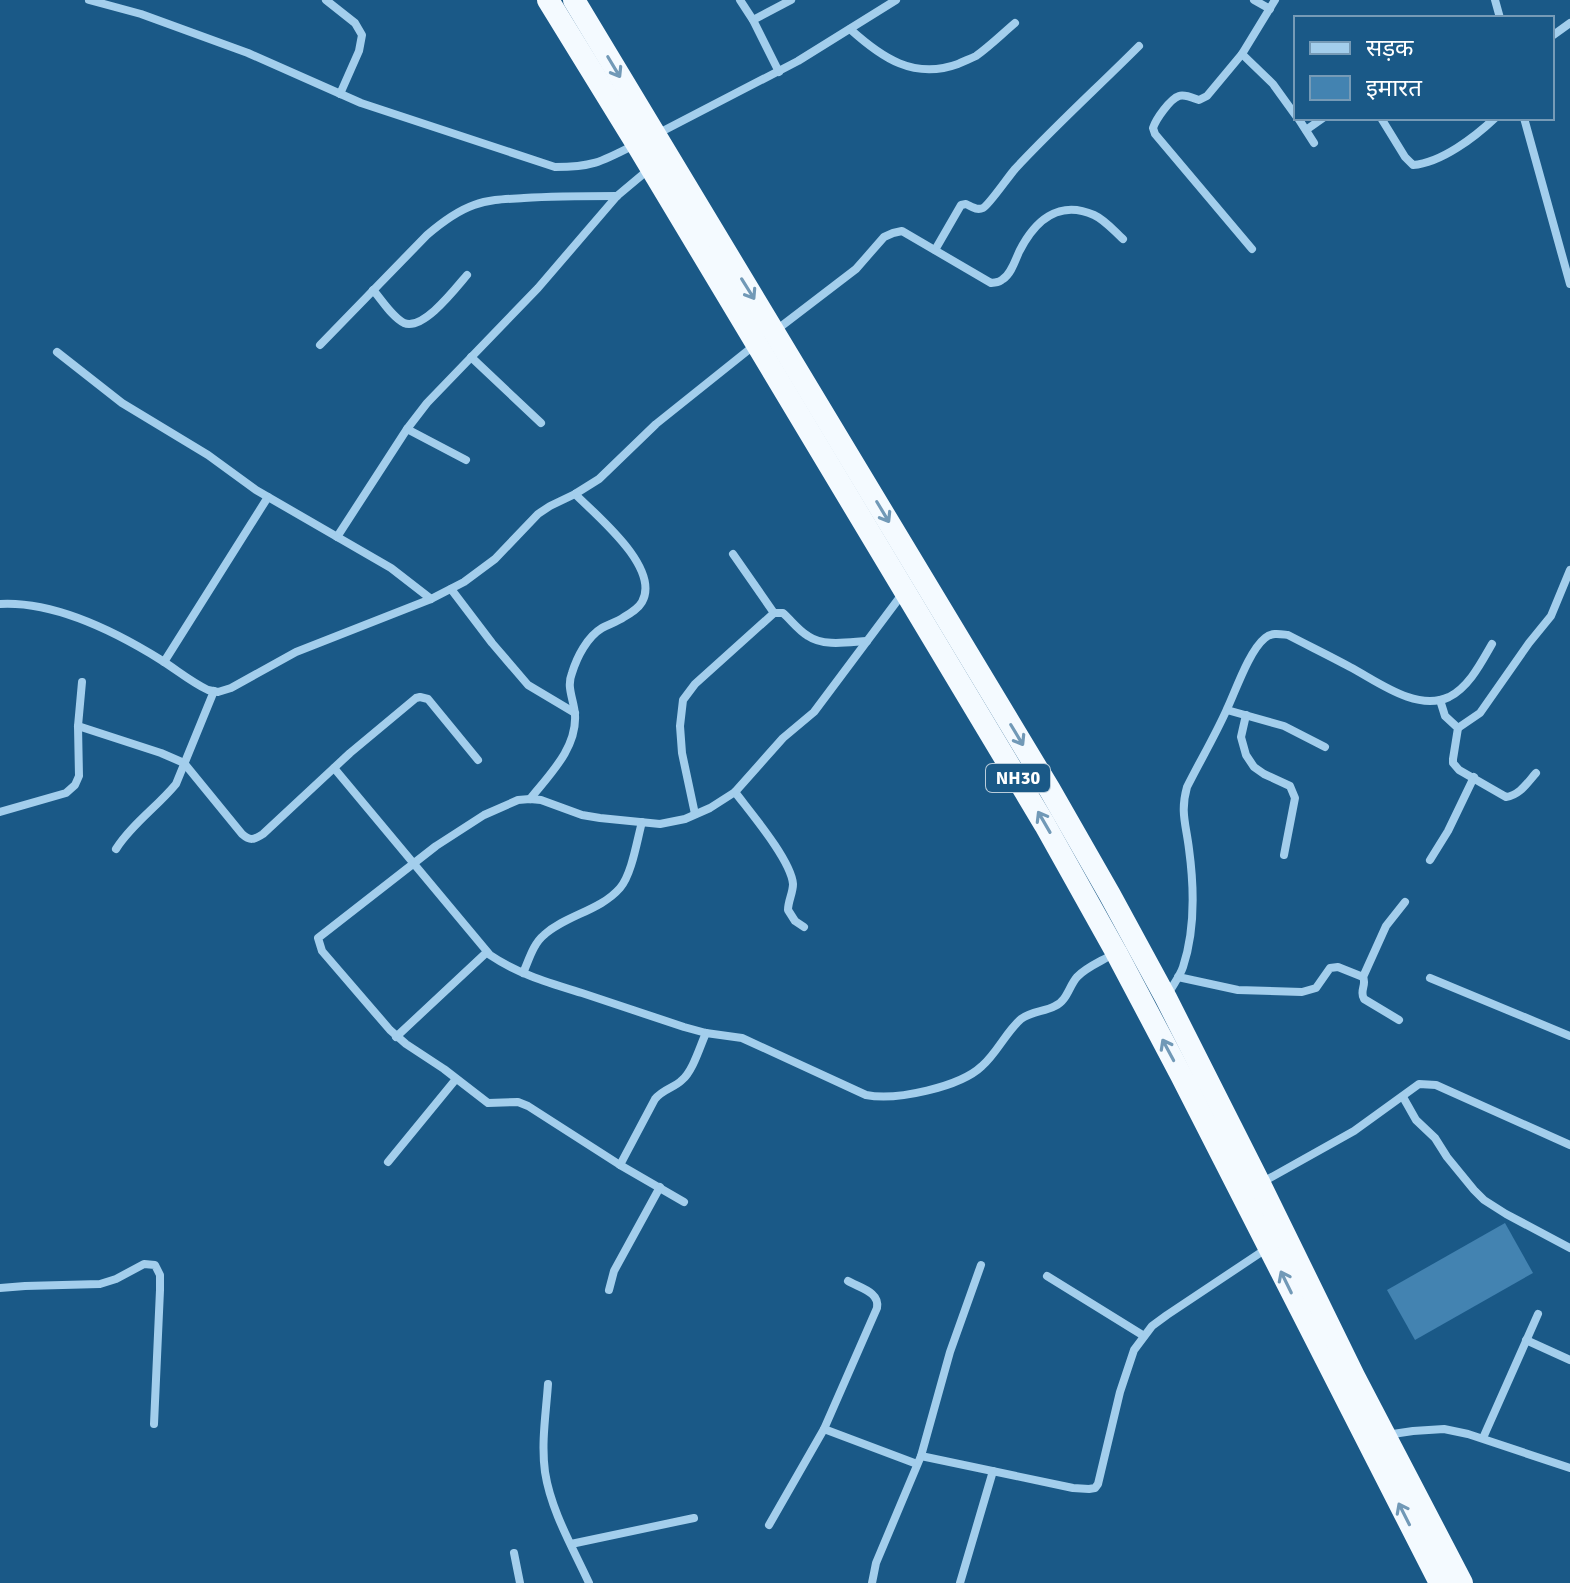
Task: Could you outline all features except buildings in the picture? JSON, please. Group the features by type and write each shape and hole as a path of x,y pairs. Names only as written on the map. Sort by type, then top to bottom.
{"highway":[{"name":"NH30","path":"548,0 646,139 651,168 766,338 904,591 1045,825 1116,952 1270,1247 1440,1583"},
{"name":"NH30","path":"574,0 646,139 766,338 1050,790 1110,895 1166,998 1462,1583"}],"street":[{"path":"89,0 141,14 248,53 361,103 555,167 582,167 601,162 779,72 896,0"},
{"path":"326,0 355,23 362,35 362,43 340,94"},
{"path":"740,0 779,72"},
{"path":"753,20 791,0"},
{"path":"1254,0 1270,9"},
{"path":"1252,249 1153,128 1158,117 1176,97 1182,95 1199,100 1207,96 1242,54 1275,0"},
{"path":"850,29 873,49 911,69 927,71 945,69 973,58 1015,23"},
{"path":"935,250 961,205 977,209 987,205 1024,160 1139,46"},
{"path":"1242,54 1273,84 1294,113"},
{"path":"1299,120 1314,143"},
{"path":"1306,130 1320,120"},
{"path":"1382,120 1413,165 1467,142 1493,120"},
{"path":"1525,120 1570,284"},
{"path":"337,537 427,403 538,288 617,196 651,168"},
{"path":"320,345 427,235 441,223 475,205 497,200 617,196"},
{"path":"0,604 65,613 89,622 164,662 197,685 218,692 231,688 296,652 431,599 481,571 538,514 599,479 656,424 856,269 884,237 902,231 991,283 999,282 1008,274 1036,225 1059,211 1075,210 1096,216 1123,239"},
{"path":"373,290 400,320 414,324 425,320 467,275"},
{"path":"57,352 122,403 208,455 268,497 391,568 431,599"},
{"path":"471,357 541,423"},
{"path":"407,429 466,460"},
{"path":"530,799 563,758 571,741 575,713 569,682 583,648 601,629 640,605 646,592 639,562 575,494"},
{"path":"164,662 268,497"},
{"path":"733,554 774,613"},
{"path":"1536,773 1513,796 1506,797 1459,770 1453,763 1458,728 1480,713 1551,616 1570,570"},
{"path":"451,589 528,685 575,713"},
{"path":"684,1202 528,1106 518,1102 488,1103 396,1037 322,951 318,938 413,863 504,805 530,799 582,815 660,824 685,819 710,808 735,792 783,738 814,712 904,591"},
{"path":"695,814 682,753 680,713 683,700 695,684 778,612 816,640 867,641"},
{"path":"1166,998 1183,967 1191,920 1190,860 1183,801 1235,689 1263,639 1271,634 1288,635 1395,692 1417,699 1440,700 1465,685 1492,644"},
{"path":"0,812 71,790 79,776 78,726 82,682"},
{"path":"116,849 123,837 176,784 214,691"},
{"path":"78,726 184,763 242,834 252,840 263,834 412,700 420,697 428,699 478,760"},
{"path":"1440,700 1445,716 1458,728"},
{"path":"1227,710 1284,726 1325,747"},
{"path":"1246,715 1241,737 1246,755 1254,767 1290,786 1295,798 1284,855"},
{"path":"334,768 487,952 500,961 523,973 706,1033 742,1038 866,1095 880,1098 909,1095 972,1074 984,1065 1020,1020 1055,1006 1062,1001 1077,977 1116,952"},
{"path":"1430,860 1474,777"},
{"path":"735,792 774,844 791,875 793,885 788,910 795,921 804,927"},
{"path":"523,973 544,935 598,906 619,889 627,875 642,822"},
{"path":"1399,1020 1364,999 1361,993 1365,983 1363,977 1386,926 1405,902"},
{"path":"396,1037 487,952"},
{"path":"1178,977 1238,990 1275,992 1302,992 1316,988 1333,967 1363,977"},
{"path":"1430,978 1570,1036"},
{"path":"620,1165 655,1099 682,1081 688,1073 706,1033"},
{"path":"388,1162 456,1079"},
{"path":"1260,1184 1354,1131 1419,1084 1436,1085 1570,1145"},
{"path":"1403,1097 1416,1120 1435,1138 1484,1200 1570,1248"},
{"path":"609,1290 614,1271 660,1187"},
{"path":"824,1429 919,1460 993,1471 1073,1488 1095,1488 1104,1467 1120,1392 1134,1350 1144,1336 1167,1315 1270,1247"},
{"path":"0,1288 100,1284 144,1264 155,1265 160,1275 160,1290 154,1424"},
{"path":"872,1583 876,1563 919,1460 945,1369 981,1265"},
{"path":"1047,1276 1144,1336"},
{"path":"769,1525 824,1429 877,1308 876,1296 848,1281"},
{"path":"1483,1438 1538,1314"},
{"path":"1526,1340 1570,1360"},
{"path":"548,1384 544,1442 548,1489 589,1583"},
{"path":"1385,1435 1444,1429 1483,1438 1570,1468"},
{"path":"960,1583 993,1471"},
{"path":"571,1544 694,1518"},
{"path":"514,1553 520,1583"}]}
